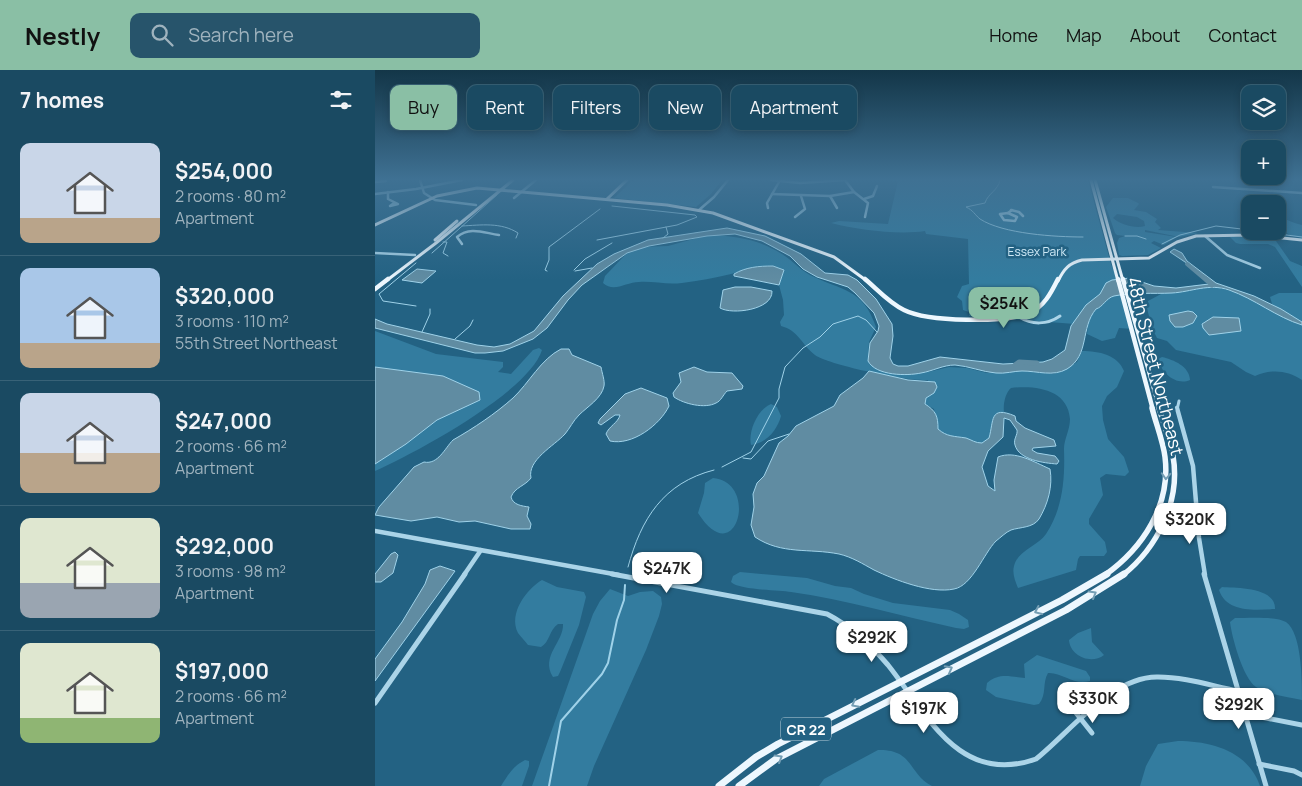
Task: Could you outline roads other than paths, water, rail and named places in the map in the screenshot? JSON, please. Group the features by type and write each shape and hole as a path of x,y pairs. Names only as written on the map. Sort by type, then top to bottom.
{"main road":[{"path":"375,225 398,213"},
{"path":"375,287 441,237 467,213"},
{"path":"375,287 470,213"},
{"path":"713,213 835,257 857,272 892,303 911,313 932,317 983,320 1019,317 1035,310 1047,301 1063,270 1068,265 1085,259 1152,257 1185,238 1205,236 1252,234 1302,240"},
{"name":"CR 22","path":"1100,213 1112,259 1119,273"},
{"name":"CR 22","path":"1105,213 1118,259 1119,273 1129,310"},
{"name":"48th Street Northeast","path":"719,786 756,757 778,744 1062,600 1110,571 1134,551 1149,529 1163,499 1166,463 1161,435 1129,310"},
{"name":"48th Street Northeast","path":"739,786 776,759 1066,610 1115,580 1137,561 1158,535 1167,517 1175,482 1175,464 1169,438 1129,310"}],"street":[{"path":"795,217 799,213"},
{"path":"1002,213 1000,214 1004,220 1015,221 1017,217 1013,213"},
{"path":"462,244 457,237 464,232 477,230 499,235"},
{"path":"1205,236 1227,256 1260,268"},
{"path":"375,253 415,255"},
{"path":"1019,317 1036,323 1053,320 1060,316"},
{"path":"1179,401 1177,409 1193,466 1200,553 1266,786"},
{"path":"375,531 827,614 844,622 864,638 947,744 970,760 990,767 1012,768 1031,762 1120,687 1141,678 1167,678 1238,691"},
{"path":"375,703 481,550"},
{"path":"1069,704 1093,733"},
{"path":"1245,714 1302,724"},
{"path":"1259,764 1302,774"}],"waterway":[{"path":"462,226 476,213"},
{"path":"547,271 545,270 549,260 549,247 594,213"},
{"path":"666,227 697,217 695,215 680,213"},
{"path":"974,213 980,219 1002,228 1045,235 1083,237"},
{"path":"462,226 491,225 505,227 518,233 516,238"},
{"path":"444,242 462,226"},
{"path":"1162,244 1180,235 1216,226 1241,229"},
{"path":"597,240 666,227"},
{"path":"663,238 668,234 666,227"},
{"path":"1286,235 1302,237"},
{"path":"1125,236 1137,236 1146,239"},
{"path":"432,253 444,242"},
{"path":"444,242 447,242 443,253 448,256"},
{"path":"574,270 585,259 612,243"},
{"path":"416,263 379,294 383,301 416,306"},
{"path":"1187,264 1207,281"},
{"path":"575,271 592,268"},
{"path":"1206,279 1212,285"},
{"path":"422,332 430,314 430,309"},
{"path":"722,467 751,452 779,398 779,389 785,367 803,348 820,337 833,324 858,316 866,320 877,332"},
{"path":"455,339 470,326 473,320"},
{"path":"1015,365 1019,362 1037,363"},
{"path":"743,458 751,459 768,441 789,434"},
{"path":"628,567 640,533 657,505 681,484 696,476 714,470"},
{"path":"549,786 561,721 602,674 608,663 617,620 624,600 625,585"}],"park label":[{"name":"Essex Park","path":"1037,251"}]}
